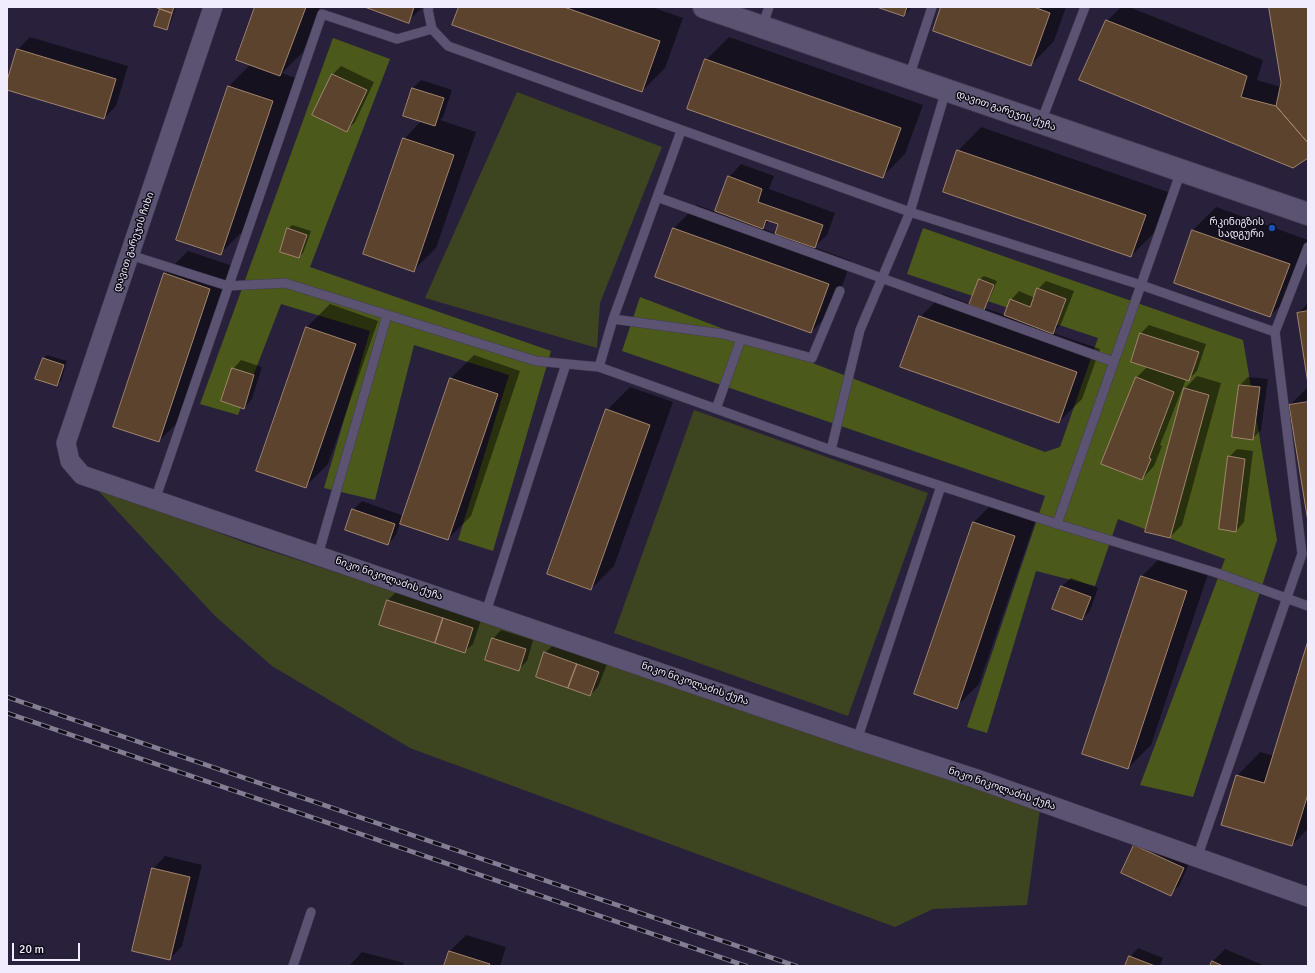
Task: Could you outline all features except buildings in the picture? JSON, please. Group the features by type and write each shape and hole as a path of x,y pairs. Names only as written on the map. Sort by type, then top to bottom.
{"main road":[{"name":"დავით გარეჯის ქუჩა","path":"704,7 766,17 909,77 1308,214"}],"street":[{"name":"დავით გარეჯის ჩიხი","path":"82,474 70,461 66,444 213,7"},
{"name":"ნიკო ნიკოლაძის ქუჩა","path":"82,474 857,740 974,778 1308,897"}],"lane":[{"path":"429,7 428,10 432,29 448,46 669,125 681,131 910,212 1141,285 1275,332"},
{"path":"909,77 932,7"},
{"path":"1041,122 1085,7"},
{"path":"155,500 322,14 397,39 432,29"},
{"path":"831,450 860,330 910,212 946,90"},
{"path":"599,367 613,319 681,131"},
{"path":"1057,524 1181,171"},
{"path":"657,198 1114,362"},
{"path":"1198,858 1302,554 1275,332 1308,247"},
{"path":"130,255 228,286 285,283 536,361 599,367 831,450 1057,524 1216,573 1308,606"},
{"path":"613,319 723,334 812,358 840,291"},
{"path":"318,555 387,315"},
{"path":"716,409 741,339"},
{"path":"486,612 566,364"},
{"path":"857,740 941,486"},
{"path":"293,966 311,912"}],"green space":[{"path":"333,38 390,59 310,267 551,351 493,551 458,540 509,375 414,345 375,500 324,488 370,331 281,304 238,415 200,404"},
{"path":"517,92 662,147 600,303 597,348 425,298"},
{"path":"923,228 1243,340 1277,540 1193,797 1140,785 1225,559 1118,519 1095,586 1036,571 987,733 967,727 1045,496 622,351 640,297 1045,452 1060,447 1098,338 907,274"},
{"path":"694,410 928,493 848,716 614,633"},
{"path":"94,486 246,543 623,666 1040,809 1027,905 933,909 895,927 410,748 272,666 215,616"}],"railway":[{"path":"7,697 796,966"},
{"path":"7,713 746,966"}],"place":[{"name":"რკინიგზის სადგური","path":"1272,228"}]}
